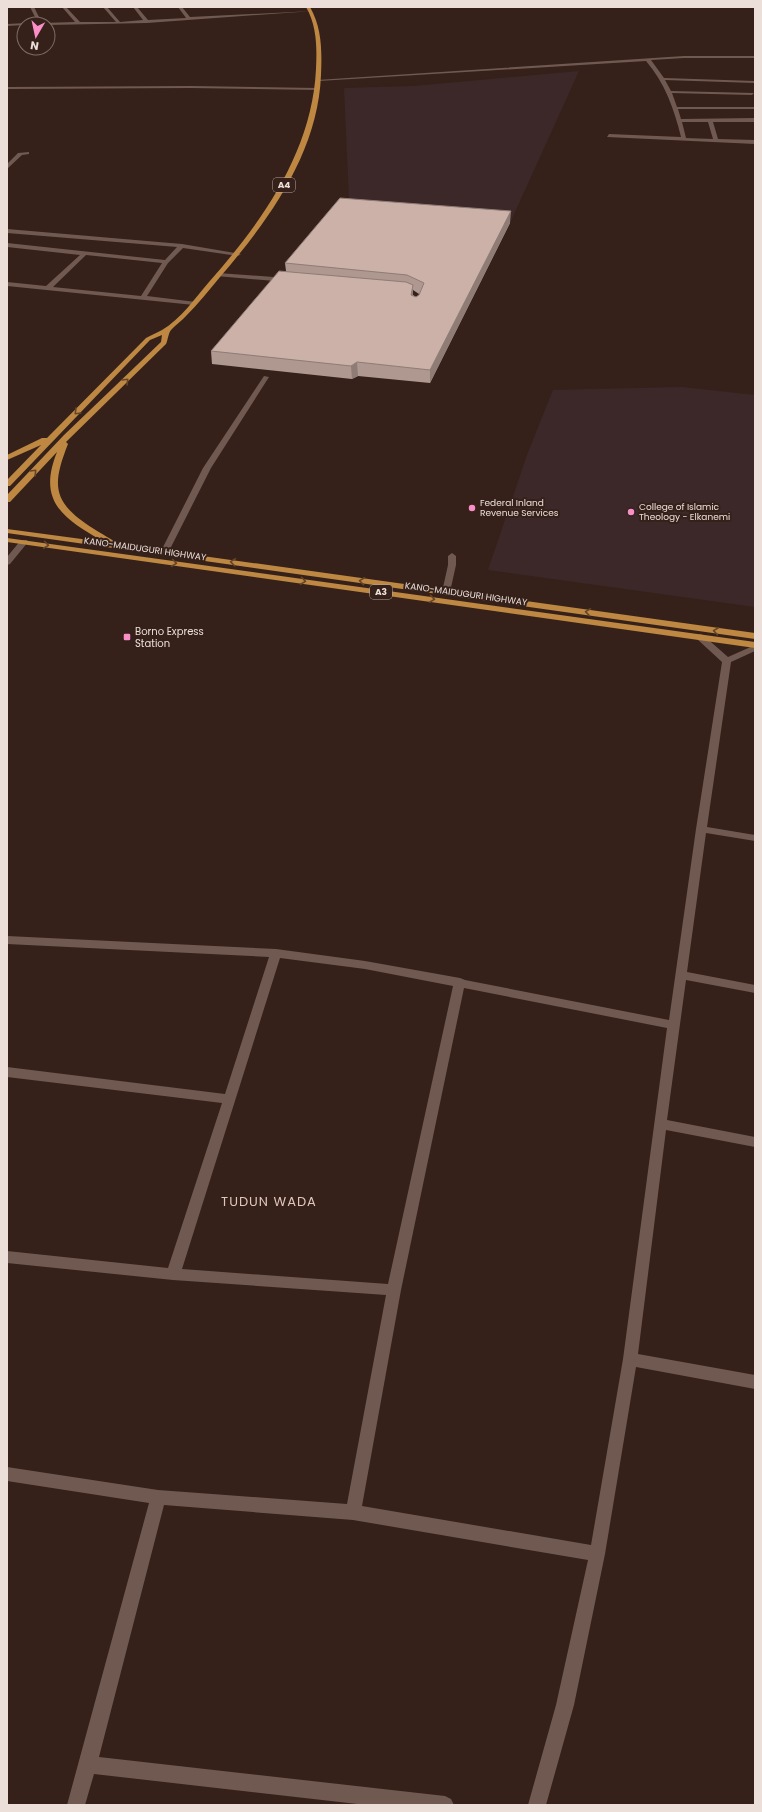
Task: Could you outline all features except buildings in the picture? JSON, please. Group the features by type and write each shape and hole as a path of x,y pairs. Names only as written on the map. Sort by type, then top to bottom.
{"highway":[{"name":"A4","path":"7,484 52,436 148,339 167,330 194,303 238,254 269,211 297,158 311,125 318,89 319,51 310,9"},
{"name":"A4","path":"7,500 68,437 164,343 167,330"},
{"path":"7,458 52,436"},
{"path":"68,437 56,466 53,486 57,500 67,513 85,527 117,546"},
{"name":"KANO-MAIDUGURI HIGHWAY","path":"7,531 755,636"},
{"name":"KANO-MAIDUGURI HIGHWAY","path":"7,540 755,645"}],"street":[{"path":"64,7 79,24"},
{"path":"105,7 119,23"},
{"path":"136,7 147,22"},
{"path":"180,7 189,19"},
{"path":"56,24 147,22 310,9"},
{"path":"318,80 647,59 755,57"},
{"path":"647,59 664,79 671,92 684,139"},
{"path":"664,79 755,82"},
{"path":"7,88 191,87 318,89"},
{"path":"671,92 752,94"},
{"path":"675,108 755,108"},
{"path":"710,120 716,140"},
{"path":"680,121 755,120"},
{"path":"609,136 755,142"},
{"path":"7,167 20,154 27,153"},
{"path":"7,231 182,246 238,254"},
{"path":"7,245 166,262"},
{"path":"143,297 166,262 182,246"},
{"path":"48,288 85,253"},
{"path":"218,275 296,280"},
{"path":"7,284 194,303"},
{"path":"164,553 207,468 266,377"},
{"path":"7,562 24,542"},
{"path":"446,592 452,565 452,556"},
{"path":"700,637 727,661"},
{"path":"727,661 755,648"},
{"path":"537,1805 565,1705 597,1554 630,1359 660,1124 682,975 701,829 727,661"},
{"path":"701,829 755,838"},
{"path":"7,940 276,953 365,965 460,982 674,1025"},
{"path":"173,1274 276,953"},
{"path":"682,975 755,989"},
{"path":"353,1512 394,1290 460,982"},
{"path":"7,1072 229,1099"},
{"path":"660,1124 755,1142"},
{"path":"7,1257 173,1274 394,1290"},
{"path":"630,1359 755,1382"},
{"path":"7,1474 158,1497 353,1512 597,1554"},
{"path":"76,1805 88,1765 158,1497"},
{"path":"88,1765 445,1805"}],"shaded area":[{"path":"579,71 510,223 340,210 349,198 344,88 415,86"},
{"name":"College of Islamic Theology - Elkanemi","path":"682,387 755,395 755,607 488,570 527,455 553,390"}],"place":[{"name":"Federal Inland Revenue Services","path":"472,508"},
{"name":"College of Islamic Theology - Elkanemi","path":"631,512"},
{"name":"Borno Express Station","path":"127,637"}],"district":[{"name":"TUDUN WADA","path":"269,1201"}]}
